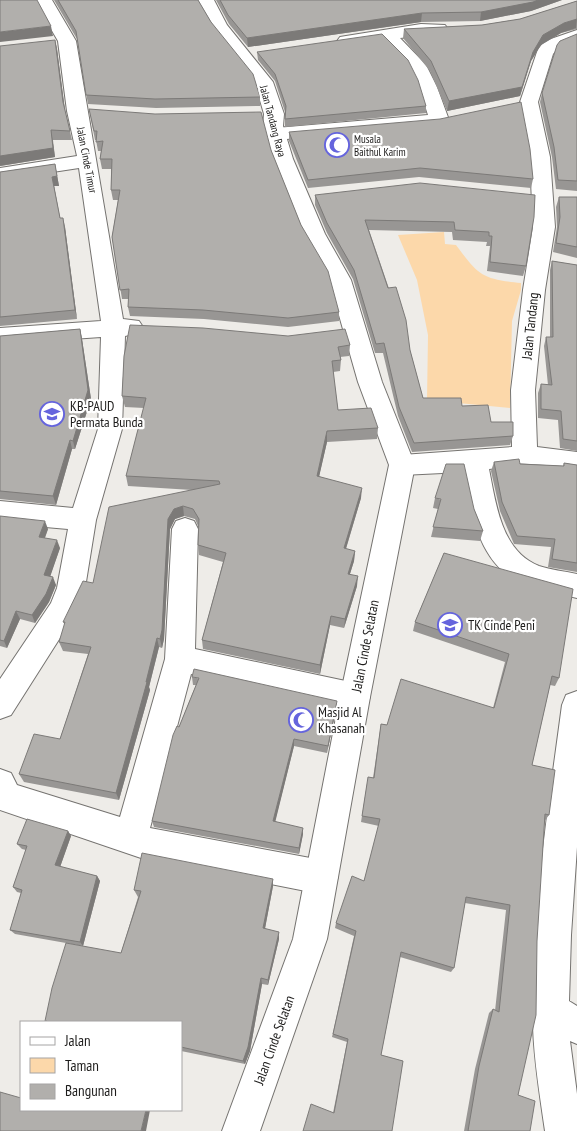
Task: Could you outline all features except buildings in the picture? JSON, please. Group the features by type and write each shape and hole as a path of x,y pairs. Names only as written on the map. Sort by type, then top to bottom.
{"street":[{"name":"Jalan Cinde Timur","path":"0,705 62,610 71,588 83,520 110,429 113,326 88,160 86,112 42,0"},
{"name":"Jalan Tandang Raya","path":"205,0 219,27 252,54 264,82 265,115 276,134 283,159 308,197 314,234 340,280 343,330 370,382 402,465"},
{"path":"325,44 421,30 460,29"},
{"path":"276,134 448,118 428,87 417,65 392,34"},
{"name":"Jalan Tandang","path":"525,455 523,390 548,260 544,227 545,198 540,157 520,104 544,53 551,45 577,35"},
{"path":"0,174 88,160"},
{"path":"0,336 113,326 150,327"},
{"path":"402,465 474,461 525,455 577,462"},
{"path":"474,461 496,544 508,562 525,573 577,586"},
{"name":"Jalan Cinde Selatan","path":"241,1131 310,939 355,697 402,465"},
{"path":"0,512 83,520"},
{"path":"131,837 180,659 185,529"},
{"path":"180,659 355,697"},
{"path":"564,1131 555,1072 564,1019 564,809 577,705"},
{"path":"0,784 6,797 131,837 144,843 321,877"}],"green space":[{"path":"444,232 445,244 456,245 476,270 482,274 498,280 521,283 521,290 512,321 510,408 427,400 428,335 417,280 398,235"}],"place":[{"name":"Musala Baithul Karim","path":"337,145"},
{"name":"KB-PAUD Permata Bunda","path":"52,414"},
{"name":"TK Cinde Peni","path":"450,625"},
{"name":"Masjid Al Khasanah","path":"301,720"}]}
